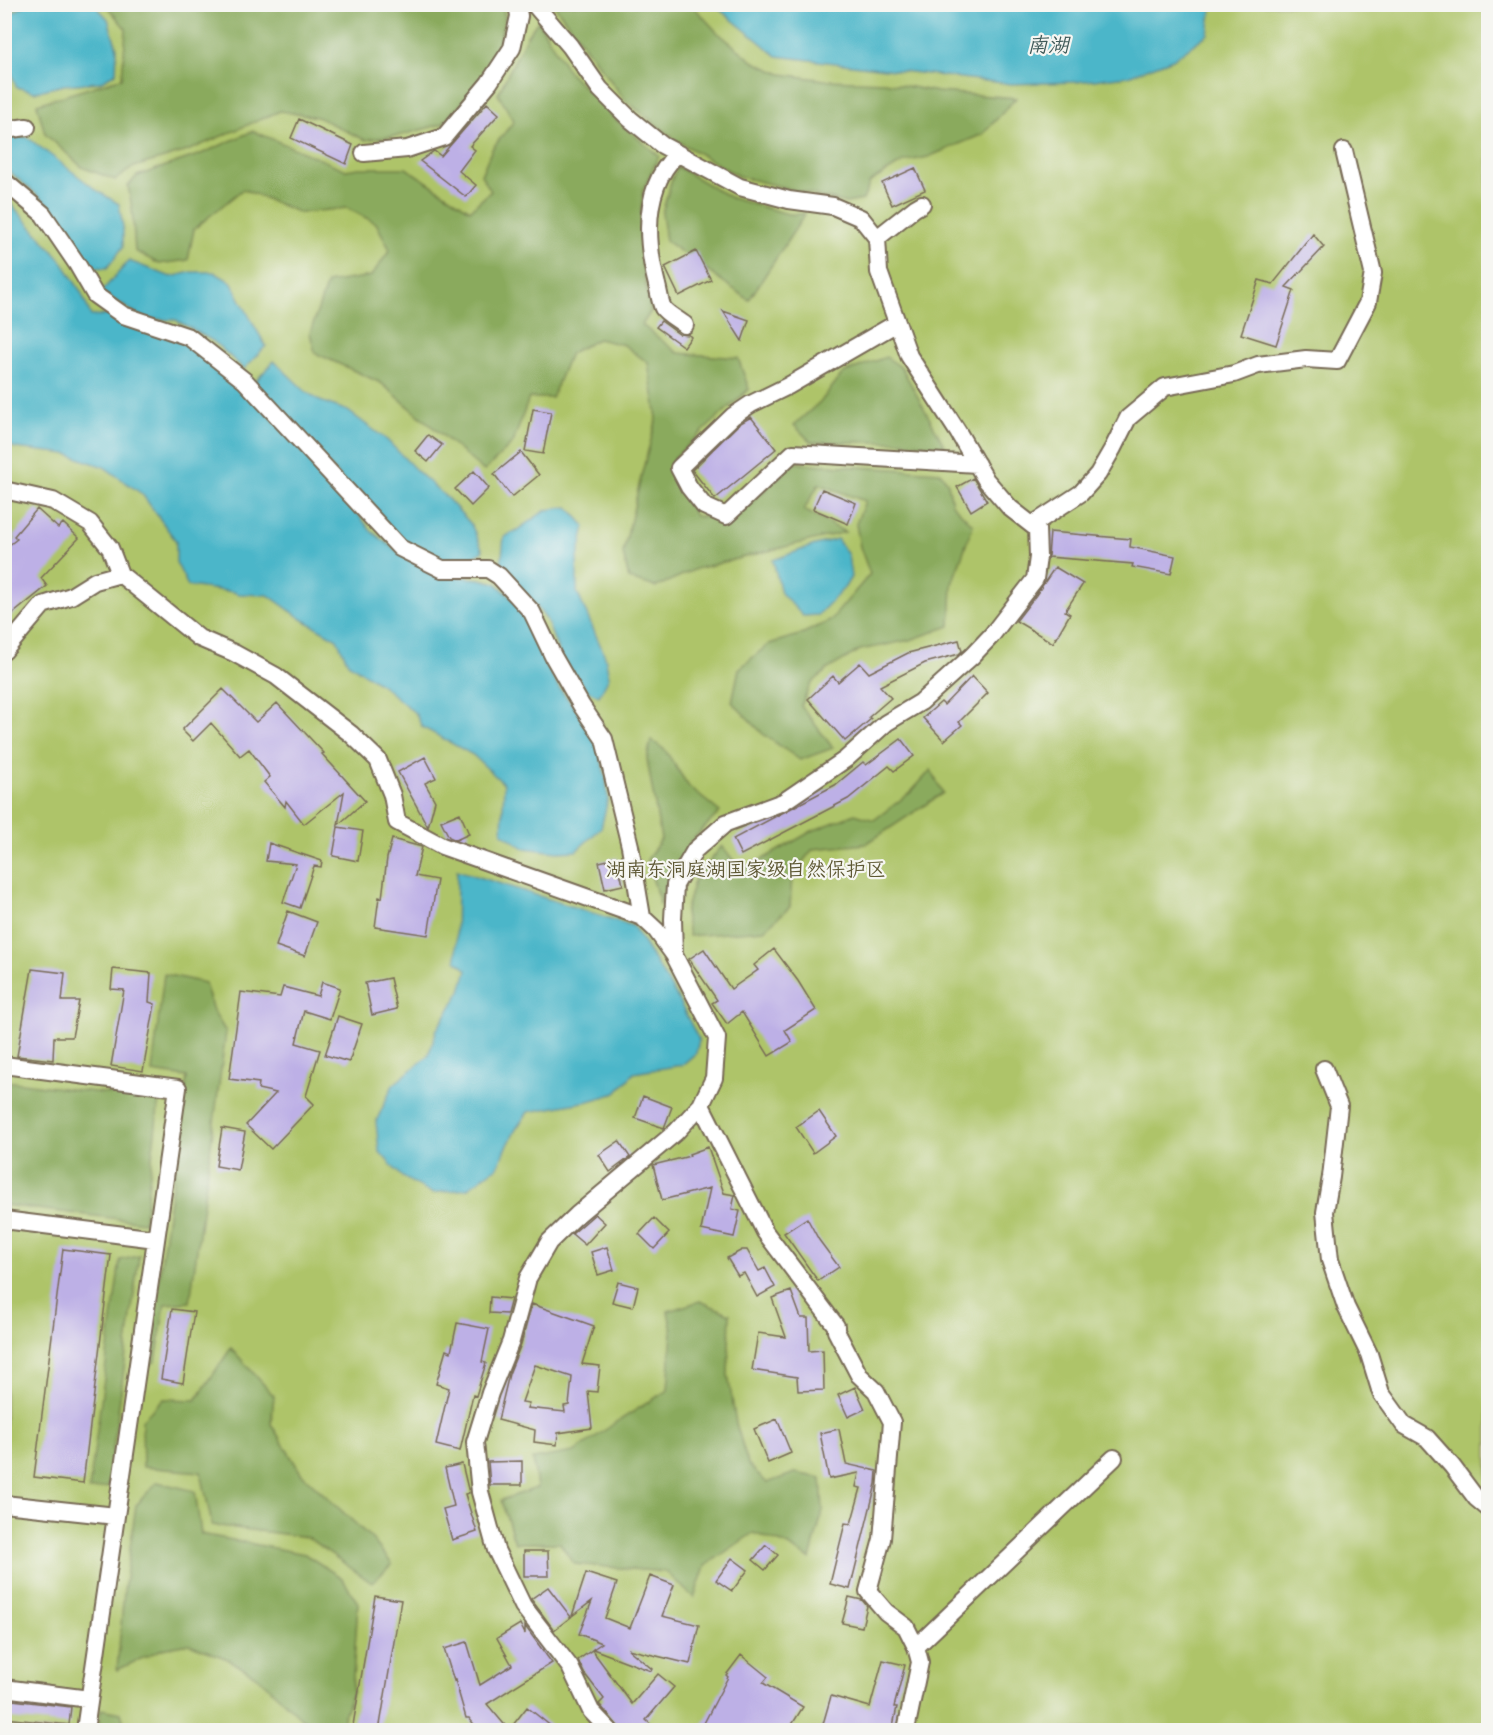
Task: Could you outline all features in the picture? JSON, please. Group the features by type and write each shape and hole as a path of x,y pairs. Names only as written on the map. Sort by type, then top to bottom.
{"street":[{"path":"364,153 407,149 444,137 489,83 512,48 519,16 517,4"},
{"path":"534,4 570,46 600,89 630,119 662,145 740,187 789,200 833,206 861,218 876,238 879,272 909,356 986,480 1004,501 1037,529 1038,557 1035,579 991,636 972,656 921,702 886,723 846,759 783,802 726,823 695,850 675,885 674,955"},
{"path":"4,130 27,127"},
{"path":"1032,525 1081,493 1098,474 1128,418 1166,387 1234,374 1258,365 1306,359 1337,361 1368,302 1373,273 1344,151"},
{"path":"677,154 666,164 651,206 650,254 664,309 685,325"},
{"path":"4,181 43,214 95,295 123,315 189,337 244,381 400,548 442,569 488,569 499,576 532,612 553,656 604,739 630,846 642,917"},
{"path":"876,238 922,204"},
{"path":"897,323 733,416 679,468 689,487 704,506 726,516 793,453 976,464"},
{"path":"4,490 53,501 90,523 110,548 120,574 150,600 199,638 234,652 276,676 351,734 378,760 392,795 397,822 442,846 642,917 656,930 674,955 717,1038 714,1078 701,1106 676,1132 577,1215 549,1242 528,1278 510,1341 490,1393 475,1442 480,1492 496,1550 523,1606 570,1667 591,1711 609,1731"},
{"path":"4,651 43,605 71,596 95,581 120,574"},
{"path":"4,1065 178,1088 85,1731"},
{"path":"1324,1069 1339,1106 1325,1212 1330,1260 1346,1307 1369,1354 1381,1393 1404,1425 1427,1438 1476,1498 1488,1508"},
{"path":"701,1106 765,1232 836,1326 836,1331 859,1375 876,1391 892,1422 882,1539 868,1591 886,1612 906,1627 916,1647 920,1662 906,1731"},
{"path":"4,1220 156,1239"},
{"path":"916,1647 1114,1458"},
{"path":"4,1504 116,1516"},
{"path":"4,1688 89,1699"}],"green space":[{"path":"502,4 505,17 498,48 475,90 442,124 402,135 365,140 317,117 280,111 187,151 134,167 115,180 82,167 45,134 37,104 122,78 126,29 106,5"},
{"name":"湖南东洞庭湖国家级自然保护区","path":"5,5 1488,5 1488,1730 5,1730"},
{"path":"554,5 692,5 717,32 754,62 781,74 825,80 885,82 937,92 1016,98 983,134 928,157 903,162 870,182 863,200 846,203 738,176 676,140 625,100"},
{"path":"538,21 568,71 616,120 659,156 643,190 640,229 642,265 651,311 642,325 678,353 738,358 749,389 674,458 672,476 695,516 733,520 794,463 940,472 948,483 952,504 973,525 952,584 950,626 910,640 860,650 828,669 811,684 801,706 833,748 800,760 763,734 732,702 739,669 769,644 799,635 830,621 870,574 860,547 856,524 865,501 819,484 804,510 845,532 696,569 656,587 629,579 623,553 657,418 648,363 624,345 598,339 570,353 552,398 529,398 513,443 484,471 381,383 315,353 310,333 327,283 371,276 390,250 376,223 347,208 300,213 243,189 194,229 188,260 159,264 135,251 128,186 137,176 201,154 253,131 346,170 406,168 470,210 491,191 481,175 492,149 514,121 498,94 527,36"},
{"path":"678,167 731,198 788,214 805,214 749,300 666,241 662,213"},
{"path":"886,357 902,368 945,447 902,442 811,442 794,425 822,400 843,373"},
{"path":"651,740 665,750 689,787 720,812 695,837 672,871 660,904 647,860 661,839 647,759"},
{"path":"931,770 943,793 866,844 813,849 792,875 790,907 764,930 689,936 685,913 694,881 722,846 742,871 812,831 855,814 874,820 911,792"},
{"path":"164,974 205,983 213,1011 226,1032 190,1302 165,1304 156,1361 147,1366 187,1077 152,1072"},
{"path":"5,1081 159,1100 144,1222 5,1205"},
{"path":"139,1256 108,1487 89,1490 120,1260"},
{"path":"700,1301 730,1314 728,1375 736,1423 748,1464 767,1483 795,1473 821,1478 823,1510 810,1559 785,1544 753,1533 705,1566 694,1598 666,1572 574,1564 560,1543 515,1543 501,1500 537,1488 533,1459 574,1452 668,1390 672,1331 668,1311"},
{"path":"231,1348 274,1396 271,1424 301,1473 372,1539 392,1564 372,1583 307,1537 212,1525 201,1472 143,1467 142,1420 163,1399 196,1400"},
{"path":"157,1482 195,1491 201,1534 305,1554 342,1578 358,1603 352,1693 339,1730 326,1730 301,1718 259,1678 228,1659 189,1644 162,1649 117,1670 124,1592 136,1505"},
{"path":"101,1709 121,1713 126,1730 98,1730"}],"water":[{"path":"27,4 95,5 108,19 117,48 116,73 100,82 64,85 35,92 16,87 5,55 5,19"},
{"name":"南湖","path":"714,5 1212,5 1208,34 1173,59 1128,76 1076,82 1011,84 777,56"},
{"path":"27,137 99,192 119,204 123,227 123,247 107,268 91,267 48,204 5,168 5,138"},
{"path":"4,196 61,260 81,292 91,316 112,315 181,342 243,387 350,504 371,531 405,557 441,575 496,583 530,616 545,664 559,688 587,722 599,750 606,779 608,799 601,828 576,851 557,852 524,848 502,833 504,784 473,755 422,727 416,714 382,685 348,663 337,639 302,619 268,595 237,594 188,586 176,562 176,541 142,494 104,467 67,454 15,448 5,441"},
{"path":"129,261 171,277 191,272 214,272 231,282 266,346 244,369 213,341 176,320 145,319 101,292"},
{"path":"274,361 304,390 320,401 348,411 387,440 471,524 483,551 469,560 443,563 402,543 253,384"},
{"path":"568,507 585,526 577,562 577,592 605,656 609,677 599,696 588,691 562,660 546,619 501,565 504,537 546,510"},
{"path":"837,539 848,555 851,577 845,587 818,615 803,616 781,593 773,560"},
{"path":"457,870 633,926 677,997 699,1040 696,1053 682,1065 634,1073 616,1093 589,1101 528,1112 516,1129 497,1167 467,1189 432,1193 402,1177 379,1151 376,1122 393,1085 428,1056 437,1029 461,991 467,970 456,960"}],"building":[{"path":"487,103 499,114 470,146 475,150 459,171 476,185 466,197 420,161 434,151 441,156"},
{"path":"299,119 353,145 346,164 291,138"},
{"path":"915,168 925,190 892,205 882,183"},
{"path":"1313,234 1324,247 1286,287 1294,290 1276,345 1241,334 1259,280 1273,284"},
{"path":"696,251 711,280 679,296 665,267"},
{"path":"723,311 749,320 742,341"},
{"path":"661,321 679,334 691,337 684,347 656,327"},
{"path":"533,409 551,412 543,454 525,451"},
{"path":"751,417 776,449 715,499 692,470 739,424"},
{"path":"428,435 442,445 428,462 415,451"},
{"path":"521,452 539,475 512,497 494,474"},
{"path":"474,471 489,488 471,506 455,489"},
{"path":"973,478 987,501 971,511 957,487"},
{"path":"822,489 856,503 848,524 813,509"},
{"path":"37,509 58,528 63,523 79,538 41,578 47,586 4,621 4,549 17,539 14,536"},
{"path":"1050,532 1131,539 1130,547 1175,556 1171,574 1132,567 1133,564 1048,557"},
{"path":"1055,567 1083,584 1065,611 1070,614 1053,643 1016,621"},
{"path":"959,640 962,651 959,654 925,663 880,686 891,698 845,741 808,699 833,676 838,682 860,663 869,673 908,653"},
{"path":"972,676 988,693 959,722 962,725 944,741 923,718 941,702 944,705"},
{"path":"223,689 256,722 277,703 365,801 338,825 344,792 304,824 286,801 285,807 264,782 270,777 249,749 240,756 211,723 193,741 182,730"},
{"path":"901,739 914,756 894,771 889,766 848,799 741,855 733,839 835,785 863,762 866,765"},
{"path":"425,757 436,778 425,783 435,801 428,827 398,772"},
{"path":"460,813 469,834 456,840 449,837 441,821"},
{"path":"338,827 363,831 358,861 333,856"},
{"path":"392,839 422,847 415,876 437,880 428,935 375,927"},
{"path":"269,843 322,861 321,867 314,866 300,908 283,902 296,864 266,861"},
{"path":"617,858 623,885 605,889 599,862"},
{"path":"288,911 317,922 305,956 276,946"},
{"path":"704,949 731,989 758,970 754,965 774,949 816,1010 785,1030 792,1042 769,1056 742,1012 727,1024 712,1003 717,1000 689,959"},
{"path":"32,969 65,973 62,1001 79,1001 72,1037 54,1037 53,1060 17,1056"},
{"path":"113,969 151,973 149,1002 155,1004 143,1071 111,1066 124,990 111,989"},
{"path":"390,978 397,1009 372,1015 365,983"},
{"path":"322,982 340,988 330,1019 304,1011 296,1043 320,1050 306,1096 314,1104 271,1149 246,1125 276,1093 258,1089 259,1083 229,1079 241,992 280,997 283,987 318,996"},
{"path":"338,1016 362,1024 349,1062 325,1055"},
{"path":"643,1096 672,1107 664,1128 635,1118"},
{"path":"819,1111 836,1136 813,1153 796,1127"},
{"path":"222,1128 245,1132 238,1170 216,1166"},
{"path":"619,1141 630,1157 610,1172 599,1155"},
{"path":"708,1147 724,1193 735,1195 732,1209 740,1211 734,1237 701,1230 710,1188 662,1200 653,1165 690,1156 689,1154"},
{"path":"595,1214 605,1223 585,1245 572,1234"},
{"path":"654,1218 669,1233 654,1249 639,1234"},
{"path":"807,1218 819,1240 839,1267 818,1281 784,1233"},
{"path":"607,1247 614,1270 598,1275 591,1252"},
{"path":"63,1249 111,1255 83,1483 34,1477"},
{"path":"742,1250 747,1250 759,1271 765,1268 775,1287 757,1297 744,1273 738,1276 727,1258"},
{"path":"618,1282 638,1287 633,1307 612,1302"},
{"path":"791,1291 801,1318 808,1318 809,1351 823,1350 824,1390 798,1391 797,1377 752,1370 758,1333 786,1337 772,1298"},
{"path":"490,1297 511,1299 507,1314 489,1313"},
{"path":"532,1304 594,1326 582,1364 600,1366 597,1392 588,1391 592,1428 558,1433 557,1445 534,1442 535,1430 498,1420 509,1374 521,1344","holes":["535,1365 572,1377 569,1405 564,1406 565,1412 527,1408 529,1403 522,1402"]},
{"path":"172,1309 194,1312 183,1383 161,1379"},
{"path":"457,1323 489,1329 482,1362 486,1363 476,1396 473,1395 460,1451 436,1445 449,1388 436,1384 446,1350 451,1352"},
{"path":"855,1387 865,1409 848,1417 838,1395"},
{"path":"777,1419 791,1453 768,1463 754,1429"},
{"path":"839,1429 846,1464 877,1471 876,1484 850,1589 830,1584 845,1523 851,1524 861,1488 856,1487 859,1473 829,1479 820,1433"},
{"path":"522,1461 522,1485 490,1485 488,1462"},
{"path":"462,1464 469,1493 465,1494 477,1532 452,1540 443,1509 454,1506 445,1468"},
{"path":"766,1545 778,1555 765,1570 753,1560"},
{"path":"524,1551 548,1551 549,1576 524,1576"},
{"path":"732,1558 748,1570 732,1591 716,1580"},
{"path":"586,1573 617,1583 605,1618 630,1628 650,1576 674,1585 662,1616 699,1625 690,1664 628,1649 652,1669 651,1671 593,1649 602,1643 579,1634 592,1601 572,1616"},
{"path":"548,1587 571,1617 554,1630 531,1599"},
{"path":"375,1596 401,1600 379,1731 352,1731"},
{"path":"849,1597 862,1600 867,1606 862,1627 842,1623"},
{"path":"520,1624 525,1634 525,1626 552,1663 487,1704 509,1730 527,1707 557,1731 479,1731 469,1718 466,1718 444,1649 467,1642 480,1685 512,1665 497,1638"},
{"path":"592,1650 632,1704 658,1674 674,1687 646,1720 658,1731 622,1731 599,1704 604,1699 584,1673 578,1660"},
{"path":"741,1655 768,1677 763,1683 803,1707 788,1731 700,1731 728,1677 726,1675"},
{"path":"883,1660 905,1665 894,1707 897,1707 892,1731 821,1731 831,1696 870,1707"},
{"path":"4,1699 71,1707 69,1725 4,1718"}]}
